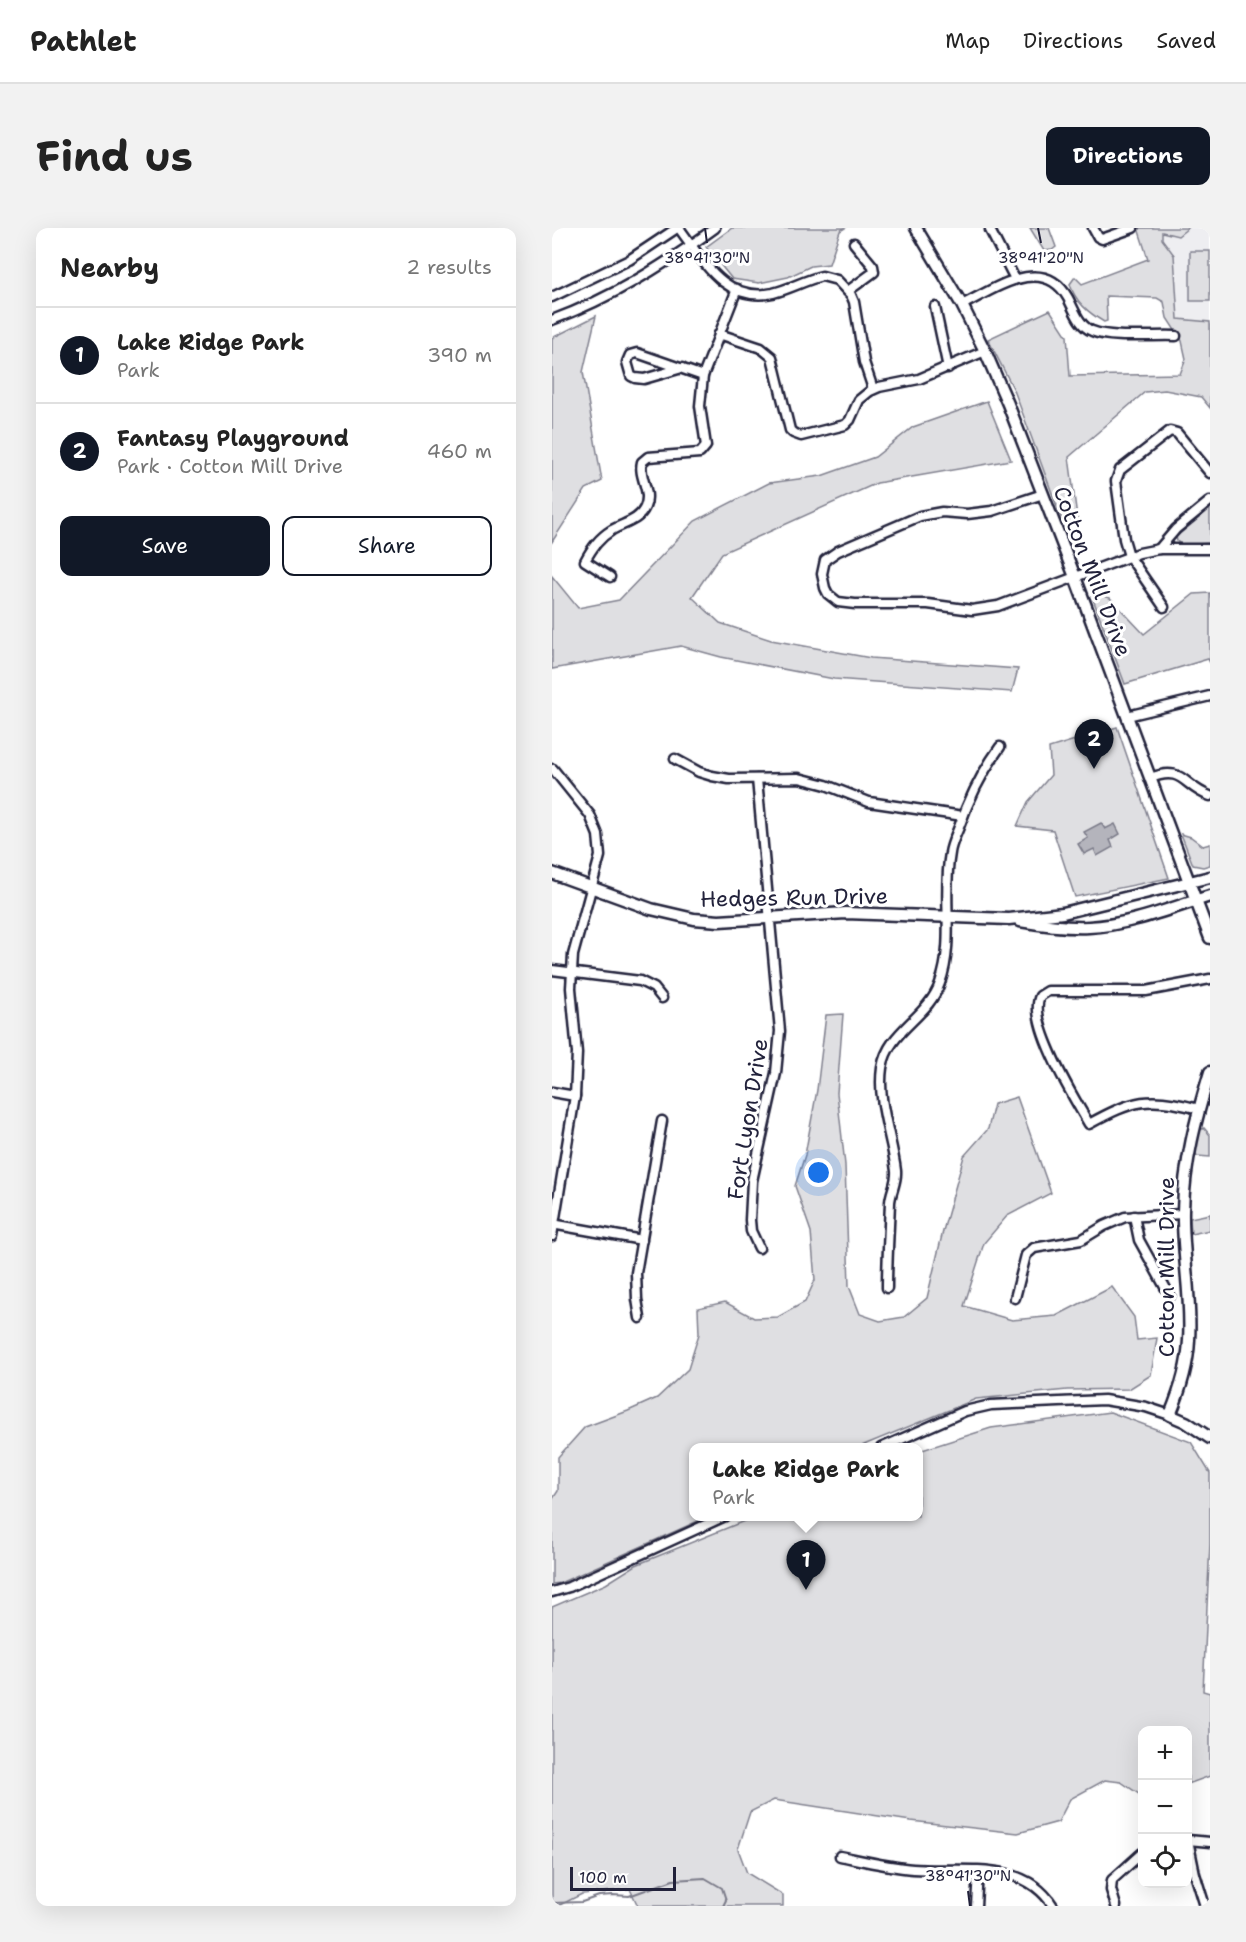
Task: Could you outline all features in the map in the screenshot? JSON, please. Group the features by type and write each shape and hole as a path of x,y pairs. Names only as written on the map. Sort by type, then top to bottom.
{"street":[{"path":"552,297 629,260 678,228 707,268 717,278 737,289 754,294 774,292 822,276 837,280 848,291 854,302 864,362 873,389"},
{"path":"552,320 574,312 635,282 715,228"},
{"name":"Cotton Mill Drive","path":"916,228 962,305 1014,418 1210,938"},
{"path":"1093,228 1098,237 1106,238 1133,228"},
{"path":"990,230 1016,279"},
{"path":"848,291 874,272 873,266 854,243"},
{"path":"962,305 1016,279 1030,275 1039,276 1055,283 1067,296 1079,319 1092,331 1110,334 1176,336"},
{"path":"610,577 585,561 591,549 602,538 633,521 642,513 648,493 641,471 642,462 648,457 700,453 706,446 700,406 703,376 737,289"},
{"path":"935,307 948,368"},
{"path":"719,334 761,348 772,357 790,430 797,435 839,428 844,425 859,400 873,389 919,379 985,351"},
{"path":"682,368 639,379 631,376 627,362 630,355 637,353 682,368 703,376"},
{"path":"1164,607 1129,556 1124,539 1116,481 1120,470 1170,430 1177,433 1210,473"},
{"path":"1043,494 992,511 967,514 942,512 920,516 832,554 825,561 822,574 825,588 838,602 928,604 972,610 998,606 1129,556 1159,549 1210,549"},
{"path":"1159,549 1176,530 1210,501"},
{"path":"1127,716 1210,696"},
{"path":"887,1288 890,1201 896,1172 883,1100 881,1078 883,1065 897,1035 924,1010 937,992 943,972 949,917 950,852 963,816 987,765 1000,747"},
{"path":"675,759 712,776 729,779 799,778 826,785 869,802 963,816"},
{"path":"552,1236 575,1096 577,1053 572,1012 572,972 575,942 600,856 596,826 590,815 553,769"},
{"path":"1150,778 1162,773 1174,774 1210,796"},
{"name":"Fort Lyon Drive","path":"757,779 780,1031 777,1073 755,1160 752,1181 751,1232 759,1248"},
{"name":"Hedges Run Drive","path":"552,873 651,909 694,919 719,921 846,913 1009,919 1069,927 1100,926 1127,921 1210,896"},
{"name":"Hedges Run Drive","path":"1009,919 1063,913 1210,877"},
{"path":"552,970 640,981 654,988 662,998"},
{"path":"1199,1109 1162,1100 1140,1101 1120,1107 1089,1124 1055,1063 1045,1036 1038,1004 1040,996 1048,991 1146,991 1210,979"},
{"name":"Cotton Mill Drive","path":"1170,1415 1183,1379 1190,1338 1183,1214 1185,1173 1210,1072"},
{"path":"552,1092 575,1096"},
{"path":"640,1318 636,1272 662,1121"},
{"path":"1015,1298 1026,1256 1034,1248 1081,1240 1117,1220 1134,1216 1183,1214"},
{"path":"1134,1216 1139,1240 1170,1296"},
{"path":"553,1225 642,1240"},
{"path":"892,1443 964,1411 991,1405 1104,1400 1146,1407 1170,1415 1186,1422 1210,1438"},
{"path":"552,1592 569,1587 714,1521"},
{"path":"1192,1840 1210,1842"},
{"path":"840,1856 912,1869 1003,1872 1025,1880 1041,1891 1053,1906"},
{"path":"1116,1906 1111,1890 1112,1880 1138,1857"},
{"path":"1192,1859 1205,1906"},
{"path":"976,1906 978,1871"}],"shaded area":[{"path":"732,228 845,228 840,231 829,264 811,266 788,277 759,283 732,279 706,247"},
{"path":"1030,228 1049,228 1056,247 1044,251"},
{"path":"1138,228 1188,228 1178,236 1162,232 1162,239 1174,255 1178,319 1210,322 1210,408 1201,397 1165,390 1145,392 1069,457 1078,524 1062,520 1014,390 988,339 1050,310 1067,336 1070,376 1180,374 1186,359 1182,341 1167,318 1164,302 1157,298 1106,296 1107,321 1104,322 1083,306 1075,296 1070,284 1075,277 1082,284 1148,259"},
{"path":"1151,228 1210,228 1210,322 1177,319"},
{"path":"1190,251 1210,251 1210,301 1190,301"},
{"path":"596,316 583,372 602,481 586,489 552,542 552,338"},
{"path":"987,401 1011,460 877,483 722,553 692,597 720,623 771,640 871,658 1018,669 1012,692 834,679 721,657 681,646 552,669 552,576 578,608 619,600 695,521 769,483 821,476 875,457 913,427"},
{"path":"1210,509 1210,543 1181,545 1176,537"},
{"path":"1210,593 1210,663 1208,659 1125,684 1093,599 1099,594 1110,598 1144,634 1194,594"},
{"path":"1117,727 1169,878 1075,897 1053,830 1017,826 1028,802 1051,775 1049,748"},
{"path":"1101,823 1105,829 1115,824 1120,834 1110,840 1113,847 1097,856 1094,849 1084,854 1078,844 1088,838 1084,832"},
{"path":"1181,834 1191,837 1203,846 1210,844 1210,865 1203,867 1193,865"},
{"path":"843,1014 837,1093 845,1165 849,1286 860,1314 880,1321 904,1317 927,1298 964,1156 988,1129 994,1104 1017,1097 1051,1193 1007,1216 984,1243 964,1306 1012,1320 1056,1316 1112,1287 1134,1317 1137,1340 1157,1338 1151,1375 1129,1389 1067,1390 976,1399 869,1443 689,1443 689,1521 698,1521 560,1583 552,1584 552,1500 558,1491 558,1457 585,1427 657,1398 688,1369 699,1334 698,1308 725,1302 754,1318 778,1317 805,1302 815,1280 811,1232 795,1186 805,1155 817,1090 826,1015"},
{"path":"1204,1128 1210,1135 1210,1157 1197,1156 1195,1151 1200,1130"},
{"path":"1210,1214 1210,1230 1191,1234 1190,1218"},
{"path":"1110,1412 1191,1442 1210,1473 1210,1543 1203,1691 1210,1693 1210,1776 1192,1783 1192,1726 1138,1726 1138,1793 1121,1782 1105,1780 1070,1799 1058,1822 1018,1833 911,1821 774,1800 750,1812 738,1849 747,1873 783,1895 783,1906 638,1906 630,1889 582,1894 558,1906 552,1906 552,1607 606,1584 636,1565 744,1521 923,1521 923,1450 991,1428"}],"waterway":[{"path":"552,1903 582,1902 599,1896 629,1896 673,1880 705,1878 722,1888 726,1900 723,1906"}],"place":[{"name":"Fantasy Playground","path":"1094,769"},
{"name":"Lake Ridge Park","path":"806,1590"}]}
